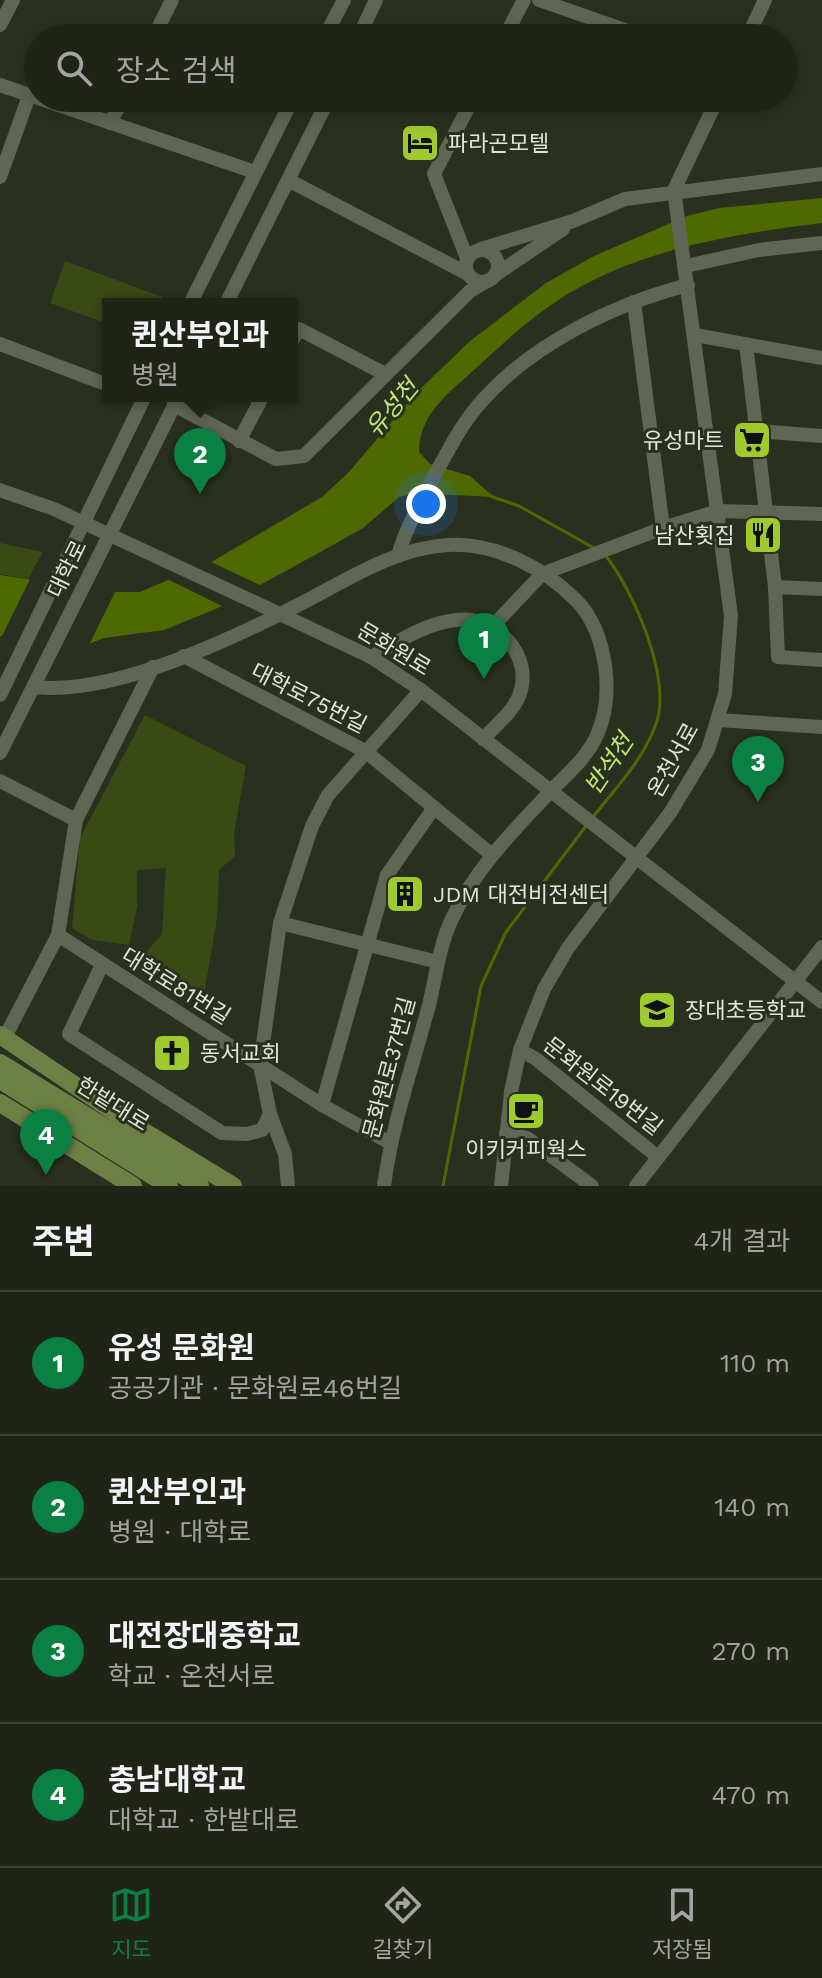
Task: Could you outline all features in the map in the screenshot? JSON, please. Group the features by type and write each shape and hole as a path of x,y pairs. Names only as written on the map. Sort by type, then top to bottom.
{"main road":[{"path":"2,1036 138,1128 233,1186"},
{"name":"한밭대로","path":"0,1063 200,1186"},
{"name":"한밭대로","path":"0,1080 169,1186"},
{"path":"0,1103 133,1186"}],"street":[{"path":"0,25 13,0"},
{"path":"160,24 172,0"},
{"path":"331,24 344,0"},
{"path":"365,24 376,0"},
{"path":"511,24 524,0"},
{"path":"539,0 608,24"},
{"path":"754,24 765,0"},
{"path":"0,85 24,94"},
{"path":"0,177 24,110"},
{"path":"77,112 255,172"},
{"path":"110,123 116,112"},
{"path":"193,298 286,112"},
{"path":"229,298 322,112"},
{"path":"466,112 434,174 467,258 470,281"},
{"path":"675,198 712,112"},
{"path":"467,258 481,249 573,221 625,199 675,198 822,174"},
{"path":"290,181 430,252 470,281"},
{"name":"온천서로","path":"501,1186 520,1050 544,989 568,948 637,857 701,762 725,694 731,616 675,198"},
{"path":"298,331 385,374 470,281 491,278 573,221"},
{"path":"686,266 759,250 822,243"},
{"path":"481,249 495,255 498,265 491,278"},
{"path":"430,252 451,252 467,258"},
{"path":"398,556 405,532 454,439 483,400 535,356 613,310 688,285"},
{"path":"634,302 663,528"},
{"path":"695,335 822,358"},
{"path":"0,344 102,383"},
{"path":"746,344 775,587 778,657 822,660"},
{"name":"대학로","path":"179,402 239,441 276,459 287,459 304,456 385,374"},
{"name":"대학로","path":"0,695 4,680 18,659 85,523 140,402"},
{"name":"대학로","path":"0,753 176,402"},
{"path":"239,441 260,402"},
{"path":"757,431 822,436"},
{"name":"문화원로","path":"0,490 109,533 371,657 421,690 822,1002"},
{"path":"492,627 542,574 663,528 718,511 822,514"},
{"name":"문화원로37번길","path":"184,656 280,614 398,556 451,544 483,548 516,558 542,574 584,608 603,658 606,684 604,711 597,735 583,757 492,855 450,923 390,1143 384,1186"},
{"path":"775,587 822,589"},
{"path":"371,657 421,630 457,619 492,627 514,647 522,674 520,693 514,706 483,739"},
{"path":"35,687 67,690 184,656"},
{"name":"대학로75번길","path":"184,656 365,751 492,855"},
{"path":"2,1036 58,935 76,820 153,667"},
{"path":"288,1186 285,1154 270,1114 260,1065 280,923 312,826 328,795 421,690"},
{"path":"718,720 822,727"},
{"path":"0,781 76,820"},
{"path":"322,1105 387,875 433,809"},
{"path":"280,923 438,962"},
{"name":"대학로81번길","path":"58,935 322,1105 390,1143"},
{"path":"796,981 822,947"},
{"name":"대학로81번길","path":"102,965 69,1034 222,1133 247,1134 262,1130 270,1114"},
{"name":"문화원로19번길","path":"636,1186 796,981"},
{"name":"문화원로19번길","path":"520,1050 536,1059 658,1157"},
{"path":"506,1133 527,1138 592,1186"}],"shaded area":[{"path":"822,198 822,223 711,241 639,261 604,275 540,313 455,387 430,415 420,439 419,452 430,464 470,476 494,497 415,493 399,497 363,528 218,608 164,630 104,638 78,648 0,636 0,575 113,592 140,592 213,561 322,497 348,473 417,392 469,342 546,283 594,256 687,216 719,208"},
{"path":"65,261 162,297 102,298 102,322 50,303"},
{"path":"0,543 43,552 28,579 0,574"},
{"path":"145,715 246,766 234,833 235,856 219,870 217,918 202,1006 138,962 162,934 166,868 137,870 137,907 129,945 92,940 72,928 80,838"}],"pier":[{"path":"207,560 264,587 226,608 165,578"},
{"path":"31,577 117,588 87,649 78,652 0,640"}],"waterway":[{"name":"반석천","path":"490,496 519,506 594,548"},
{"name":"반석천","path":"593,817 644,750 656,724 660,705 655,661 648,637 628,591 606,556"},
{"name":"반석천","path":"443,1186 481,986 506,932 586,826"}],"place":[{"name":"파라곤모텔","path":"420,143"},
{"name":"유성마트","path":"752,440"},
{"name":"퀸산부인과","path":"200,494"},
{"name":"남산횟집","path":"763,535"},
{"name":"유성 문화원","path":"484,679"},
{"name":"대전장대중학교","path":"758,802"},
{"name":"JDM 대전비전센터","path":"405,894"},
{"name":"장대초등학교","path":"657,1010"},
{"name":"동서교회","path":"172,1053"},
{"name":"이키커피웍스","path":"526,1111"},
{"name":"충남대학교","path":"46,1175"}],"water label":[{"name":"유성천","path":"392,408"}]}
